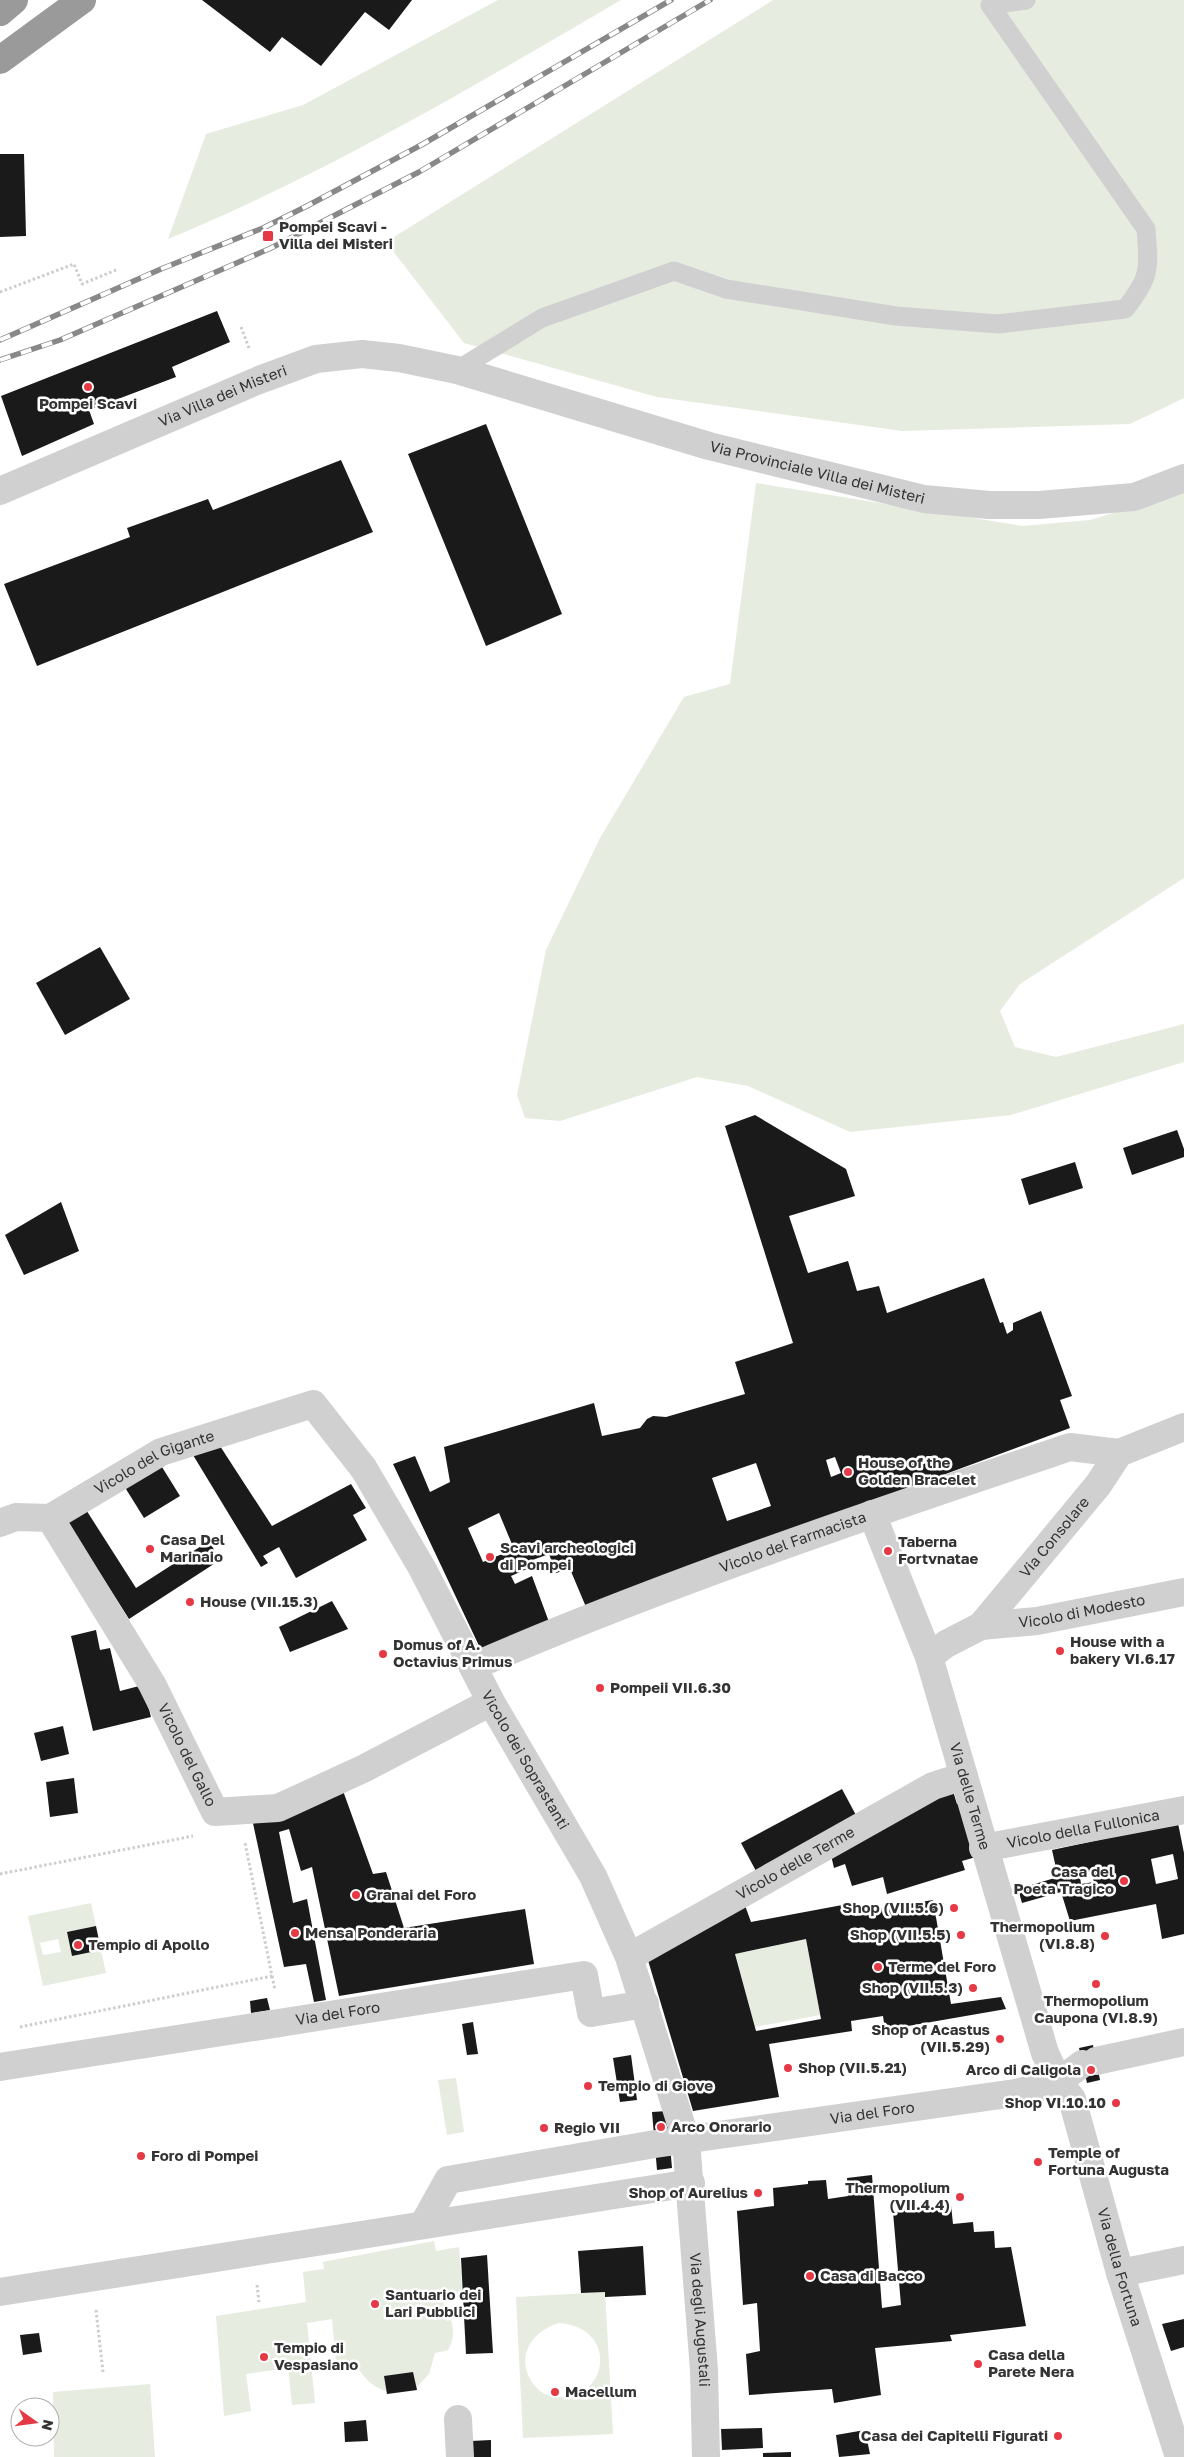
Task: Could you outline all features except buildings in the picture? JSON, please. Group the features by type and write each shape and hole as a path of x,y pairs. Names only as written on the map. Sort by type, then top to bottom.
{"highway":[{"path":"0,12 14,0"},
{"path":"0,60 82,0"}],"street":[{"name":"Via Villa dei Misteri","path":"0,491 148,426 259,380 316,359 362,354 399,358 457,370"},
{"name":"Via Provinciale Villa dei Misteri","path":"457,370 710,446 924,499 989,505 1039,505 1134,497 1184,478"},
{"name":"Vicolo del Gigante","path":"50,1518 161,1452 313,1404"},
{"name":"Vicolo dei Soprastanti","path":"313,1404 364,1469 422,1568 491,1702 594,1876 629,1957 686,2140"},
{"path":"1119,1453 1184,1427"},
{"name":"Vicolo del Farmacista","path":"474,1666 574,1623 872,1514 1070,1447 1119,1453"},
{"name":"Via Consolare","path":"930,1657 946,1644 981,1626 1098,1485 1119,1453"},
{"name":"Via delle Terme","path":"872,1514 930,1657 983,1848 1045,2053 1058,2081"},
{"path":"0,1522 16,1517 50,1518"},
{"name":"Vicolo del Gallo","path":"50,1518 149,1678 215,1812 278,1808 365,1768 491,1702"},
{"name":"Vicolo di Modesto","path":"981,1626 1037,1621 1184,1592"},
{"name":"Vicolo delle Terme","path":"629,1957 933,1786 964,1776"},
{"name":"Vicolo della Fullonica","path":"983,1848 1184,1810"},
{"name":"Via del Foro","path":"0,2067 584,1976 591,2013 645,2004"},
{"name":"Via del Foro","path":"423,2225 448,2180 686,2140 1015,2093 1058,2081 1089,2062 1184,2042"},
{"name":"Via della Fortuna","path":"1058,2081 1072,2099 1120,2273 1179,2457"},
{"path":"0,2292 691,2183 686,2140"},
{"name":"Via degli Augustali","path":"691,2183 704,2370 706,2457"},
{"path":"1120,2273 1184,2260"},
{"path":"458,2420 460,2457"}],"lane":[{"path":"457,370 542,318 674,271 726,288 896,316 998,324 1125,310 1142,288 1149,264 1146,229 990,4 1026,0"}],"path":[{"path":"0,292 74,264 82,284 116,270"},
{"path":"0,1874 203,1834"},
{"path":"19,2027 272,1976 244,1836"},
{"path":"92,2277 103,2372"}],"shaded area":[{"path":"498,0 621,0 454,96 342,157 227,214 168,239 206,134 303,105"},
{"path":"773,0 1184,0 1184,398 1130,424 902,431 657,397 464,343 386,242"},
{"path":"756,483 1022,526 1090,520 1184,492 1184,878 1020,984 1000,1011 1015,1047 1056,1057 1184,1024 1184,1062 1011,1115 850,1132 748,1086 697,1077 560,1121 525,1118 517,1095 546,950 600,838 684,697 730,684"},
{"path":"91,1903 96,1926 67,1933 72,1956 101,1950 106,1973 43,1986 28,1916","holes":["58,1939 61,1952 43,1955 40,1943"]},
{"path":"806,1939 820,2015 755,2027 735,1954"},
{"path":"456,2078 464,2132 447,2135 438,2080"},
{"path":"434,2241 436,2251 459,2247 463,2297 443,2301 447,2321 451,2320 452,2324 453,2335 451,2342 448,2350 435,2353 429,2374 417,2387 417,2390 387,2394 386,2391 368,2381 356,2365 337,2372 332,2319 307,2323 315,2403 292,2405 288,2368 246,2374 251,2411 224,2416 216,2316 306,2302 303,2272 324,2269 323,2262"},
{"path":"605,2292 613,2434 523,2438 516,2297","holes":["559,2323 579,2328 592,2337 599,2350 600,2364 596,2377 587,2389 573,2396 555,2397 543,2393 531,2381 526,2368 525,2359 530,2343 542,2331"]},
{"path":"150,2384 155,2457 54,2457 54,2447 60,2447 60,2397 53,2397 53,2392"}],"railway":[{"path":"0,340 161,269 263,228 307,206 423,144 671,0"},
{"path":"0,360 60,340 271,248 419,172 710,0"}],"place":[{"name":"Pompei Scavi - Villa dei Misteri","path":"268,236"},
{"name":"Pompei Scavi","path":"88,387"},
{"name":"House of the Golden Bracelet","path":"848,1472"},
{"name":"Casa Del Marinaio","path":"150,1549"},
{"name":"Taberna Fortvnatae","path":"888,1551"},
{"name":"Scavi archeologici di Pompei","path":"490,1557"},
{"name":"House (VII.15.3)","path":"190,1602"},
{"name":"House with a bakery VI.6.17","path":"1060,1651"},
{"name":"Domus of A. Octavius Primus","path":"383,1654"},
{"name":"Pompeii VII.6.30","path":"600,1688"},
{"name":"Casa del Poeta Tragico","path":"1124,1881"},
{"name":"Granai del Foro","path":"356,1895"},
{"name":"Shop (VII.5.6)","path":"954,1908"},
{"name":"Mensa Ponderaria","path":"295,1933"},
{"name":"Shop (VII.5.5)","path":"961,1935"},
{"name":"Thermopolium (VI.8.8)","path":"1105,1936"},
{"name":"Tempio di Apollo","path":"78,1945"},
{"name":"Terme del Foro","path":"878,1967"},
{"name":"Thermopolium Caupona (VI.8.9)","path":"1096,1984"},
{"name":"Shop (VII.5.3)","path":"973,1988"},
{"name":"Shop of Acastus (VII.5.29)","path":"1000,2039"},
{"name":"Shop (VII.5.21)","path":"788,2068"},
{"name":"Arco di Caligola","path":"1091,2070"},
{"name":"Tempio di Giove","path":"588,2086"},
{"name":"Shop VI.10.10","path":"1116,2103"},
{"name":"Arco Onorario","path":"661,2127"},
{"name":"Regio VII","path":"544,2128"},
{"name":"Foro di Pompei","path":"141,2156"},
{"name":"Temple of Fortuna Augusta","path":"1038,2162"},
{"name":"Shop of Aurelius","path":"758,2193"},
{"name":"Thermopolium (VII.4.4)","path":"960,2197"},
{"name":"Casa di Bacco","path":"810,2276"},
{"name":"Santuario dei Lari Pubblici","path":"375,2304"},
{"name":"Tempio di Vespasiano","path":"264,2357"},
{"name":"Casa della Parete Nera","path":"978,2364"},
{"name":"Macellum","path":"555,2392"},
{"name":"Casa dei Capitelli Figurati","path":"1058,2436"}]}
